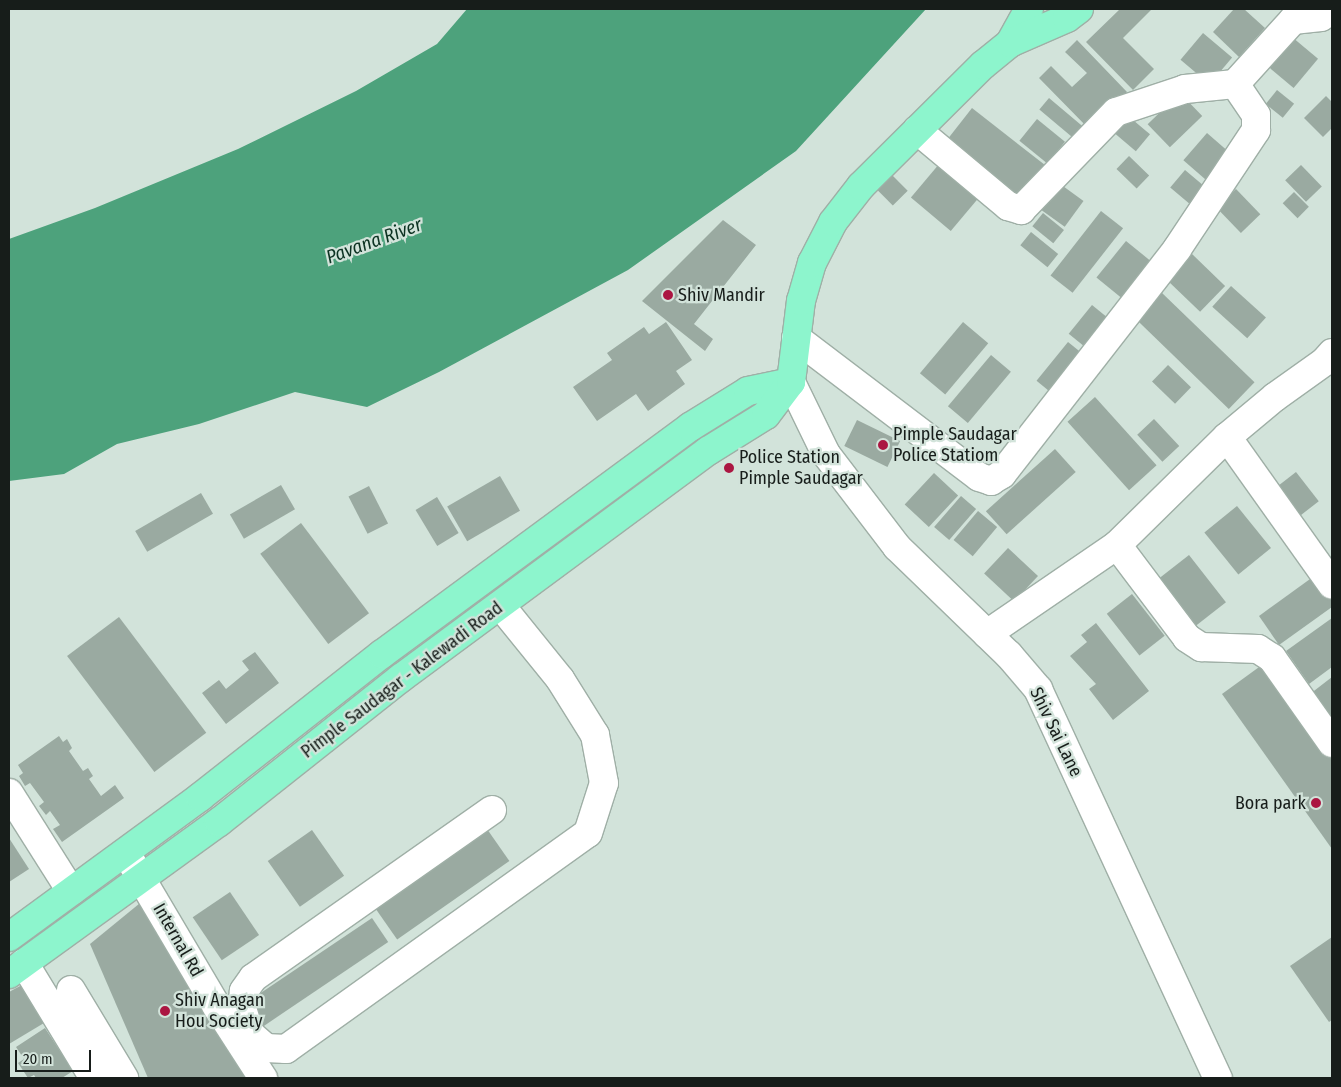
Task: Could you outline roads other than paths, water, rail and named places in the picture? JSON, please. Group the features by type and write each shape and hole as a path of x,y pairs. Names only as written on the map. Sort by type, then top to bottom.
{"main road":[{"path":"1010,43 1029,9"},
{"path":"791,382 801,301 812,263 833,222 861,186 954,92 1010,43 1067,18 1079,9"},
{"name":"Pimple Saudagar - Kalewadi Road","path":"16,969 143,878 500,605 708,451 766,415 791,382"},
{"name":"Pimple Saudagar - Kalewadi Road","path":"10,933 126,853 382,654 690,427 748,391 791,382"},
{"path":"300,719 318,744"}],"street":[{"path":"917,130 1008,206 1021,210 1116,112 1185,89 1235,84 1288,15 1321,17 1332,10"},
{"path":"796,338 978,477 991,481 1002,474 1177,249 1256,130 1256,115 1235,84"},
{"path":"987,634 1117,545 1227,437 1275,398 1329,363"},
{"name":"Shiv Sai Lane","path":"791,382 826,454 897,547 1009,655 1038,689 1218,1078"},
{"path":"1227,437 1332,585"},
{"path":"1117,545 1187,638 1201,647 1258,649 1272,658 1332,743"},
{"path":"492,810 253,978 244,991 242,1008 250,1034 266,1048 286,1049 588,833 604,783 595,735 560,679 500,605"},
{"path":"9,793 71,891"},
{"name":"Internal Rd","path":"126,853 143,878 217,1007 263,1078"},
{"path":"16,969 94,1078"},
{"path":"71,990 124,1078"}],"water":[{"name":"Pavana River","path":"467,9 926,9 796,151 628,270 439,372 367,407 295,392 199,424 117,444 64,474 9,481 9,239 95,208 238,149 356,91 437,44"}],"place":[{"name":"Shiv Mandir","path":"668,295"},
{"name":"Pimple Saudagar Police Statiom","path":"883,445"},
{"name":"Police Station Pimple Saudagar","path":"729,468"},
{"name":"Bora park","path":"1316,803"},
{"name":"Shiv Anagan Hou Society","path":"165,1011"}]}
